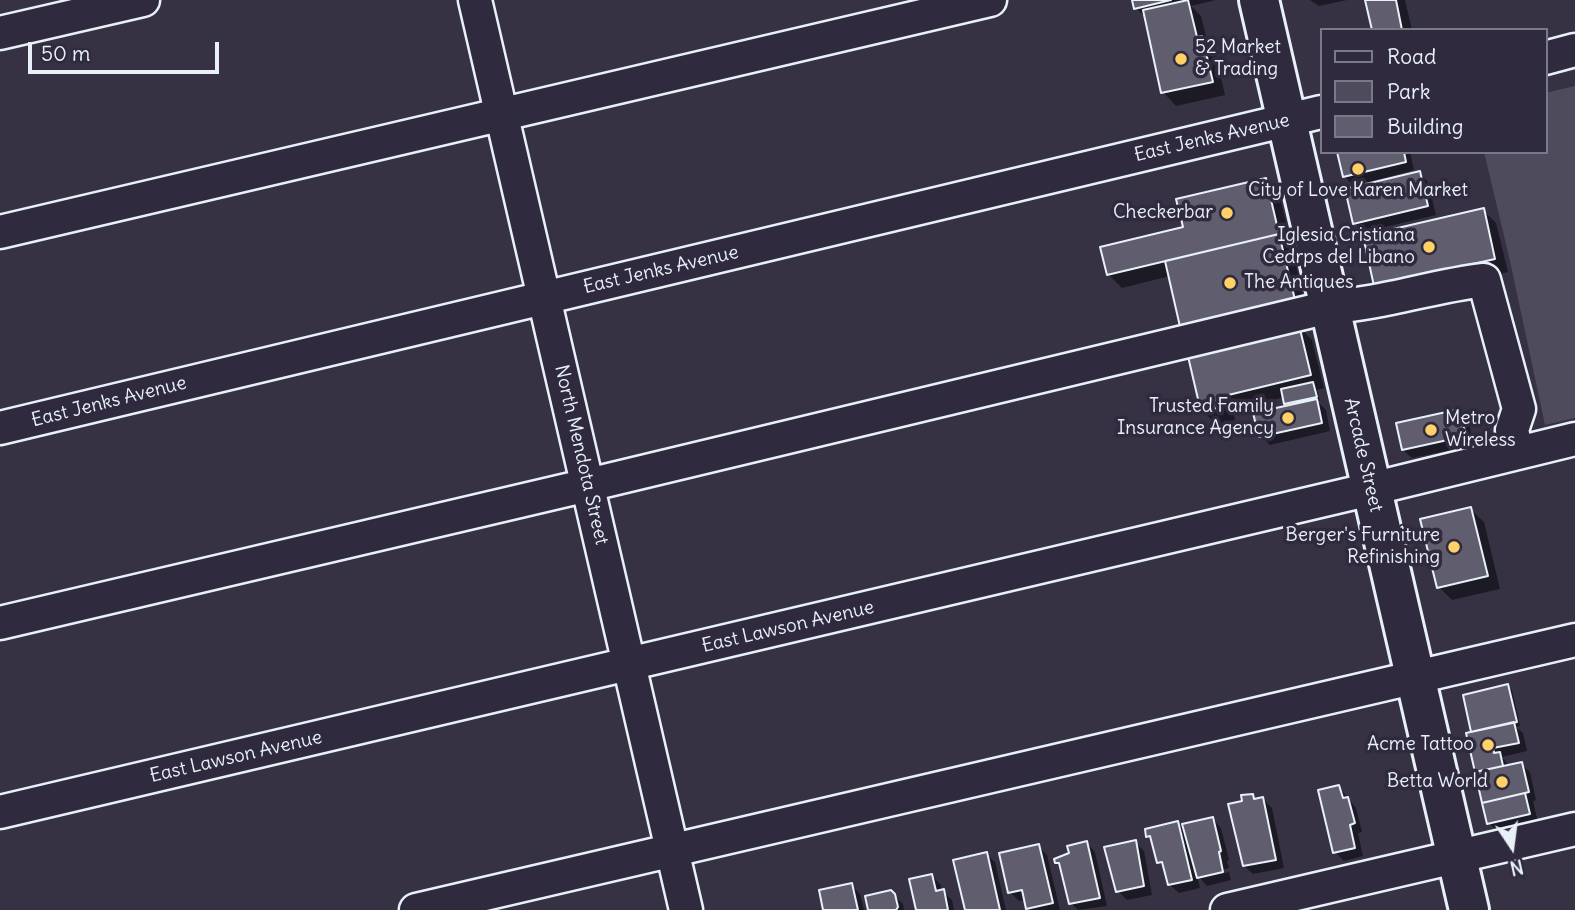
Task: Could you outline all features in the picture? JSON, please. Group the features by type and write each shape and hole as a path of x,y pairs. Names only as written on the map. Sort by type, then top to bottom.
{"main road":[{"name":"Arcade Street","path":"1259,0 1303,116 1329,307 1469,910"}],"street":[{"path":"0,33 143,0"},
{"name":"North Mendota Street","path":"475,0 686,910"},
{"path":"0,232 990,0"},
{"path":"1547,57 1575,50"},
{"name":"East Jenks Avenue","path":"0,428 1303,116"},
{"path":"0,623 1329,307 1364,305 1458,283 1484,280 1519,409 1512,430 1517,453"},
{"name":"East Lawson Avenue","path":"0,812 1575,439"},
{"path":"416,910 1575,640"},
{"path":"1227,910 1575,828"}],"green space":[{"path":"1575,86 1575,418 1545,425 1484,154 1547,154 1547,93"}],"building":[{"path":"1132,0 1171,0 1134,9"},
{"name":"52 Market & Trading","path":"1188,0 1197,37 1202,36 1213,82 1161,93 1143,10"},
{"path":"1365,0 1396,0 1402,28 1372,28"},
{"name":"City of Love Karen Market","path":"1337,154 1404,154 1406,162 1343,177"},
{"path":"1420,171 1428,206 1353,224 1345,189"},
{"name":"Checkerbar","path":"1266,178 1279,234 1107,275 1100,247 1183,227 1176,199"},
{"name":"Iglesia Cristiana Cedrps del Libano","path":"1484,208 1495,259 1374,286 1363,236"},
{"name":"The Antiques","path":"1279,234 1296,304 1181,331 1165,261"},
{"path":"1299,325 1311,375 1220,397 1223,407 1201,412 1187,352"},
{"path":"1313,382 1317,397 1284,404 1281,389"},
{"name":"Trusted Family Insurance Agency","path":"1317,399 1322,423 1259,437 1253,413"},
{"name":"Metro Wireless","path":"1460,409 1466,436 1402,450 1396,423"},
{"name":"Berger's Furniture Refinishing","path":"1471,507 1488,576 1437,588 1420,519"},
{"path":"1508,684 1517,722 1471,732 1463,695"},
{"name":"Acme Tattoo","path":"1514,722 1519,743 1493,748 1494,753 1500,752 1503,766 1475,772 1466,733"},
{"name":"Betta World","path":"1522,762 1529,792 1482,803 1475,772"},
{"path":"1339,785 1343,798 1348,797 1355,823 1350,825 1355,848 1333,853 1318,790"},
{"path":"1525,793 1530,814 1487,824 1482,803"},
{"path":"1253,794 1254,799 1263,797 1276,860 1243,866 1228,804 1242,801 1241,795"},
{"path":"1213,817 1223,872 1197,878 1182,824"},
{"path":"1178,821 1192,880 1168,885 1162,862 1157,863 1150,836 1146,837 1145,829"},
{"path":"1136,840 1144,886 1116,892 1104,847"},
{"path":"1087,841 1100,898 1069,904 1059,863 1055,863 1054,859 1069,853 1067,846"},
{"path":"1039,844 1053,903 1026,909 1022,890 1008,893 999,853"},
{"path":"987,852 1000,910 965,910 953,860"},
{"path":"932,874 936,891 944,889 948,910 916,910 909,879"},
{"path":"852,883 858,910 823,910 819,890"},
{"path":"891,890 895,894 898,907 896,910 868,910 865,896"}],"place":[{"name":"52 Market & Trading","path":"1181,59"},
{"name":"City of Love Karen Market","path":"1358,169"},
{"name":"Checkerbar","path":"1227,213"},
{"name":"Iglesia Cristiana Cedrps del Libano","path":"1429,247"},
{"name":"The Antiques","path":"1230,283"},
{"name":"Trusted Family Insurance Agency","path":"1288,418"},
{"name":"Metro Wireless","path":"1431,430"},
{"name":"Berger's Furniture Refinishing","path":"1454,547"},
{"name":"Acme Tattoo","path":"1488,745"},
{"name":"Betta World","path":"1502,782"}]}
